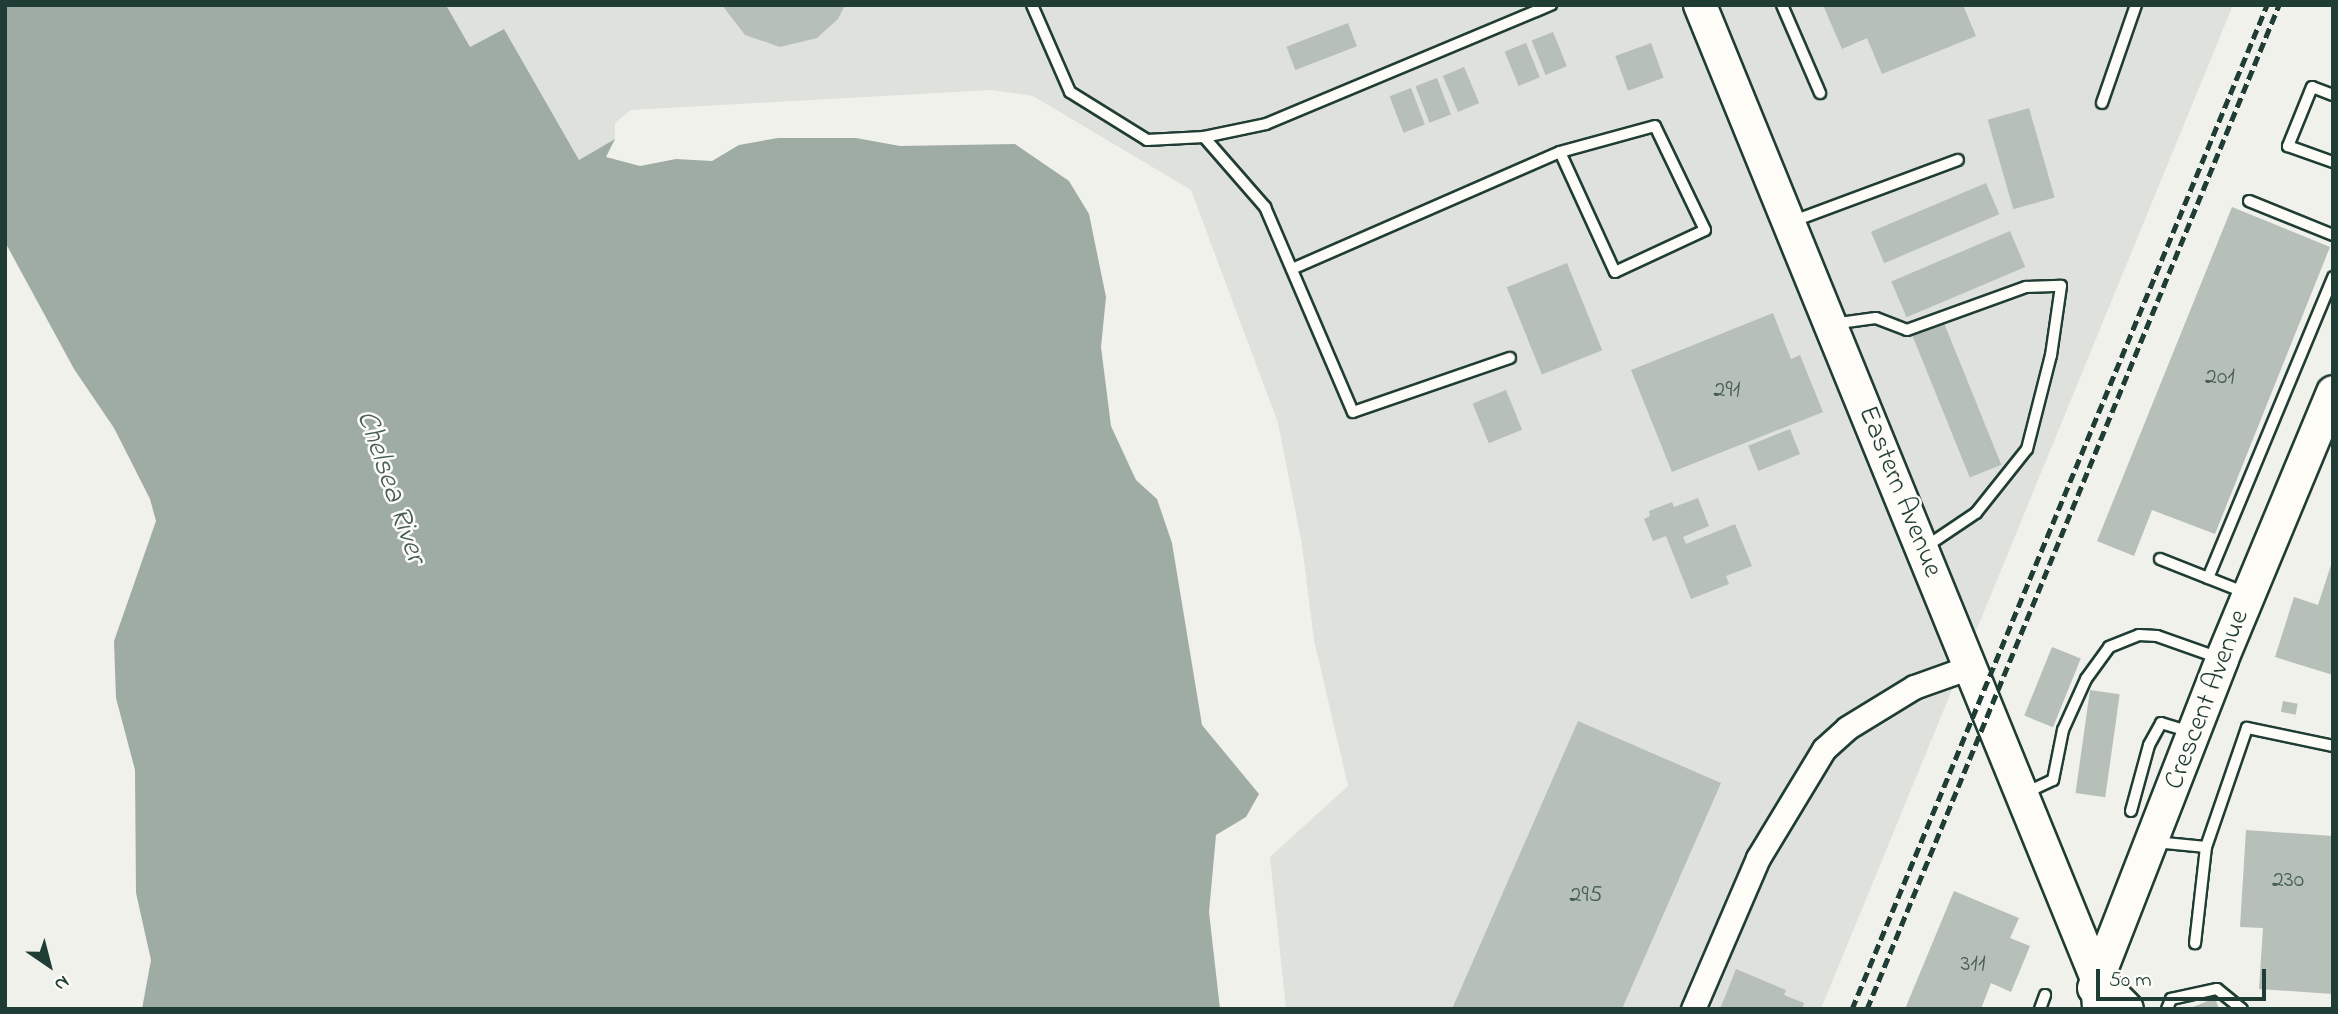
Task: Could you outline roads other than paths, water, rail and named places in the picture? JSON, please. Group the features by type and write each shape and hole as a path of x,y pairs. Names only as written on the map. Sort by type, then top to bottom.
{"main road":[{"name":"Eastern Avenue","path":"1700,5 2022,794 2098,994 2127,1009"},
{"name":"Crescent Avenue","path":"2086,1009 2098,994 2222,659 2327,424 2333,392"}],"street":[{"path":"1693,1009 1758,858 1824,749 1847,728 1914,687 1970,667"}],"lane":[{"path":"1032,5 1070,92 1147,141 1204,137 1266,124 1551,5"},
{"path":"1782,5 1820,93"},
{"path":"2102,103 2136,5"},
{"path":"2333,95 2312,87 2288,146 2333,162"},
{"path":"1292,269 1560,152 1655,125 1704,230 1615,272 1560,152"},
{"path":"1204,137 1265,207 1353,412 1510,358"},
{"path":"1789,223 1958,160"},
{"path":"2249,201 2333,235"},
{"path":"2208,578 2333,276"},
{"path":"1830,324 1876,318 1907,330 2026,287 2061,286 2052,355 2027,449 1976,513 1922,550"},
{"path":"2160,559 2249,594"},
{"path":"2022,794 2053,779 2063,730 2085,679 2109,647 2139,635 2157,636 2222,659"},
{"path":"2131,811 2149,745 2161,723 2193,734"},
{"path":"2195,943 2206,847 2247,728 2333,746"},
{"path":"2153,842 2206,847"},
{"path":"2167,1009 2171,999 2217,989 2242,1009"},
{"path":"2040,1009 2045,995"}],"water":[{"name":"Chelsea River","path":"5,5 446,5 470,47 504,29 579,160 615,139 606,157 640,166 676,159 712,161 739,145 778,138 856,138 900,146 1015,144 1069,181 1089,214 1106,297 1101,347 1111,426 1136,480 1157,499 1172,543 1202,725 1259,794 1246,817 1216,835 1209,912 1220,1009 142,1009 151,960 136,893 135,770 116,698 114,641 156,521 150,499 114,428 74,369 5,242"}],"railway":[{"path":"1852,1009 2267,5"},
{"path":"1867,1009 2279,5"}]}
